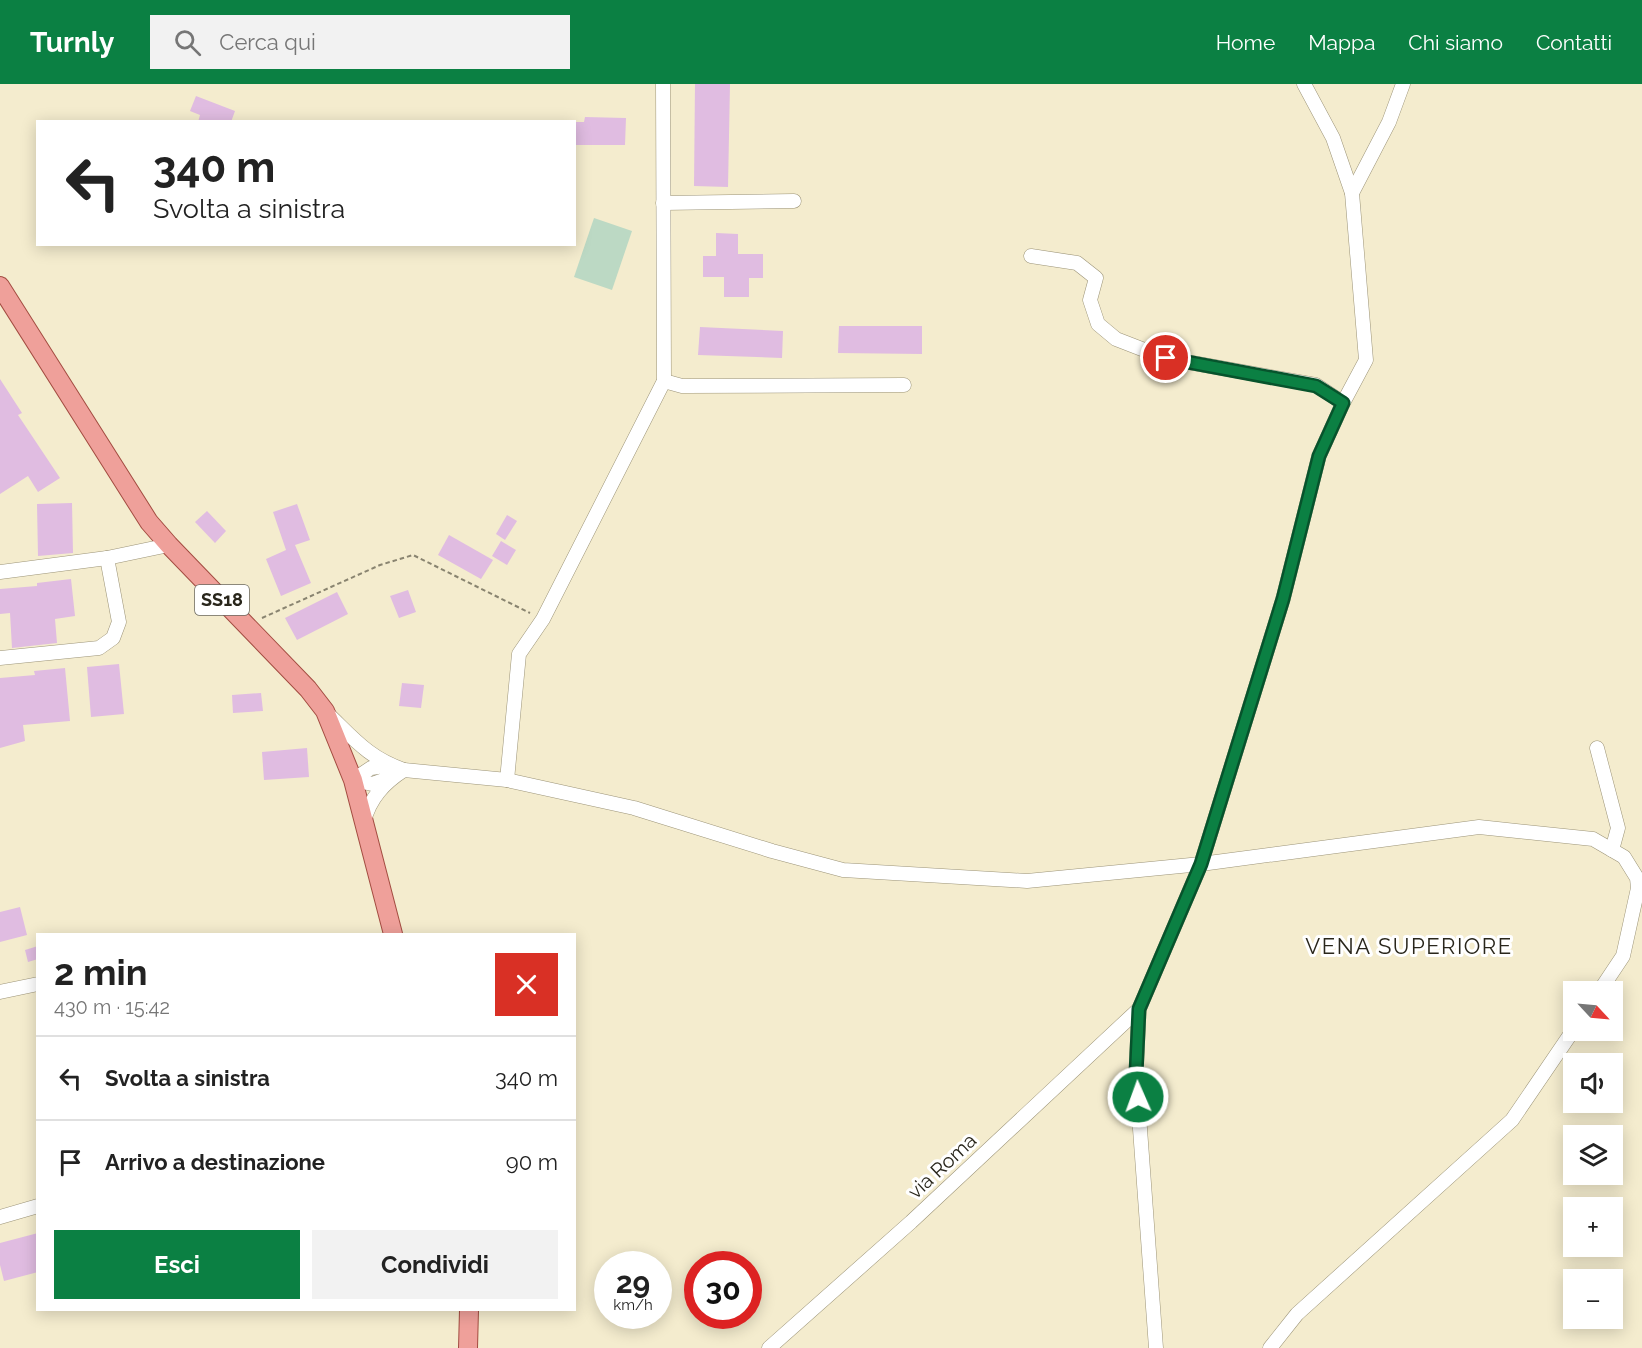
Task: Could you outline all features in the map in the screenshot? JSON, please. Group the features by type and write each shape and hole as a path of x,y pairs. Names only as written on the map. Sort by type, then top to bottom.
{"main road":[{"name":"SS18","path":"0,286 149,522 308,689 325,711 353,780 393,933"},
{"path":"468,1348 469,1311"}],"street":[{"path":"507,780 519,654 543,619 664,381 663,84"},
{"path":"1156,1348 1136,1074 1139,1009 1201,864 1283,599 1319,456 1366,360 1352,193 1333,138 1304,84"},
{"path":"1352,193 1389,122 1403,84"},
{"path":"663,203 794,201"},
{"path":"1031,256 1077,263 1096,278 1090,300 1098,324 1116,339 1166,358 1316,386 1343,403"},
{"path":"664,381 682,386 904,385"},
{"path":"0,572 107,558 169,545"},
{"path":"0,658 99,648 113,638 119,622 107,558"},
{"path":"325,711 366,751 396,770"},
{"path":"1597,748 1618,828 1612,850"},
{"path":"353,780 371,768 507,780 634,808 771,852 843,870 1027,881 1201,864 1479,827 1593,839 1624,857 1637,878 1638,888 1638,910 1623,956 1606,981"},
{"path":"364,823 375,794 396,770"},
{"path":"0,992 36,984"},
{"name":"via Roma","path":"769,1348 911,1222 1139,1009"},
{"path":"1270,1348 1297,1314 1512,1120 1566,1041"},
{"path":"0,1217 36,1207"}],"path":[{"path":"246,625 380,565 413,555 543,619"}],"green space":[{"path":"594,218 632,231 612,290 574,277"}],"building":[{"path":"695,84 730,84 728,187 694,186"},
{"path":"196,96 235,111 232,120 199,120 200,115 190,111"},
{"path":"585,117 626,118 625,145 576,145 576,122 584,122"},
{"path":"716,233 738,234 738,254 763,254 763,278 749,278 749,297 724,297 724,277 703,277 703,256 716,256"},
{"path":"839,326 922,326 922,354 838,353"},
{"path":"700,327 783,331 782,358 698,355"},
{"path":"0,379 22,413 18,415 60,478 38,492 28,476 0,494"},
{"path":"72,503 73,553 38,556 37,504"},
{"path":"297,504 310,540 295,545 311,583 281,596 266,559 286,550 273,512"},
{"path":"207,511 226,531 215,543 195,522"},
{"path":"507,515 517,521 505,540 496,534"},
{"path":"449,535 493,560 481,579 438,555"},
{"path":"501,541 516,550 507,565 492,556"},
{"path":"71,579 75,616 55,619 57,643 12,648 10,613 0,614 0,589 37,586 37,583"},
{"path":"408,590 416,612 399,618 390,596"},
{"path":"337,592 348,614 297,640 285,618"},
{"path":"119,664 124,714 91,717 87,667"},
{"path":"65,668 70,721 23,725 25,741 0,748 0,678 35,675 34,671"},
{"path":"402,683 424,685 421,708 399,706"},
{"path":"261,693 263,711 233,713 232,695"},
{"path":"307,748 309,777 264,780 262,752"},
{"path":"20,907 27,935 0,942 0,912"},
{"path":"36,947 36,960 28,962 25,950"},
{"path":"36,1234 36,1273 4,1281 0,1265 0,1243"}],"district":[{"name":"VENA SUPERIORE","path":"1409,946"}],"route":[{"path":"1138,1097 1136,1074 1139,1009 1201,864 1283,599 1319,456 1343,403 1316,386 1166,358"}]}
